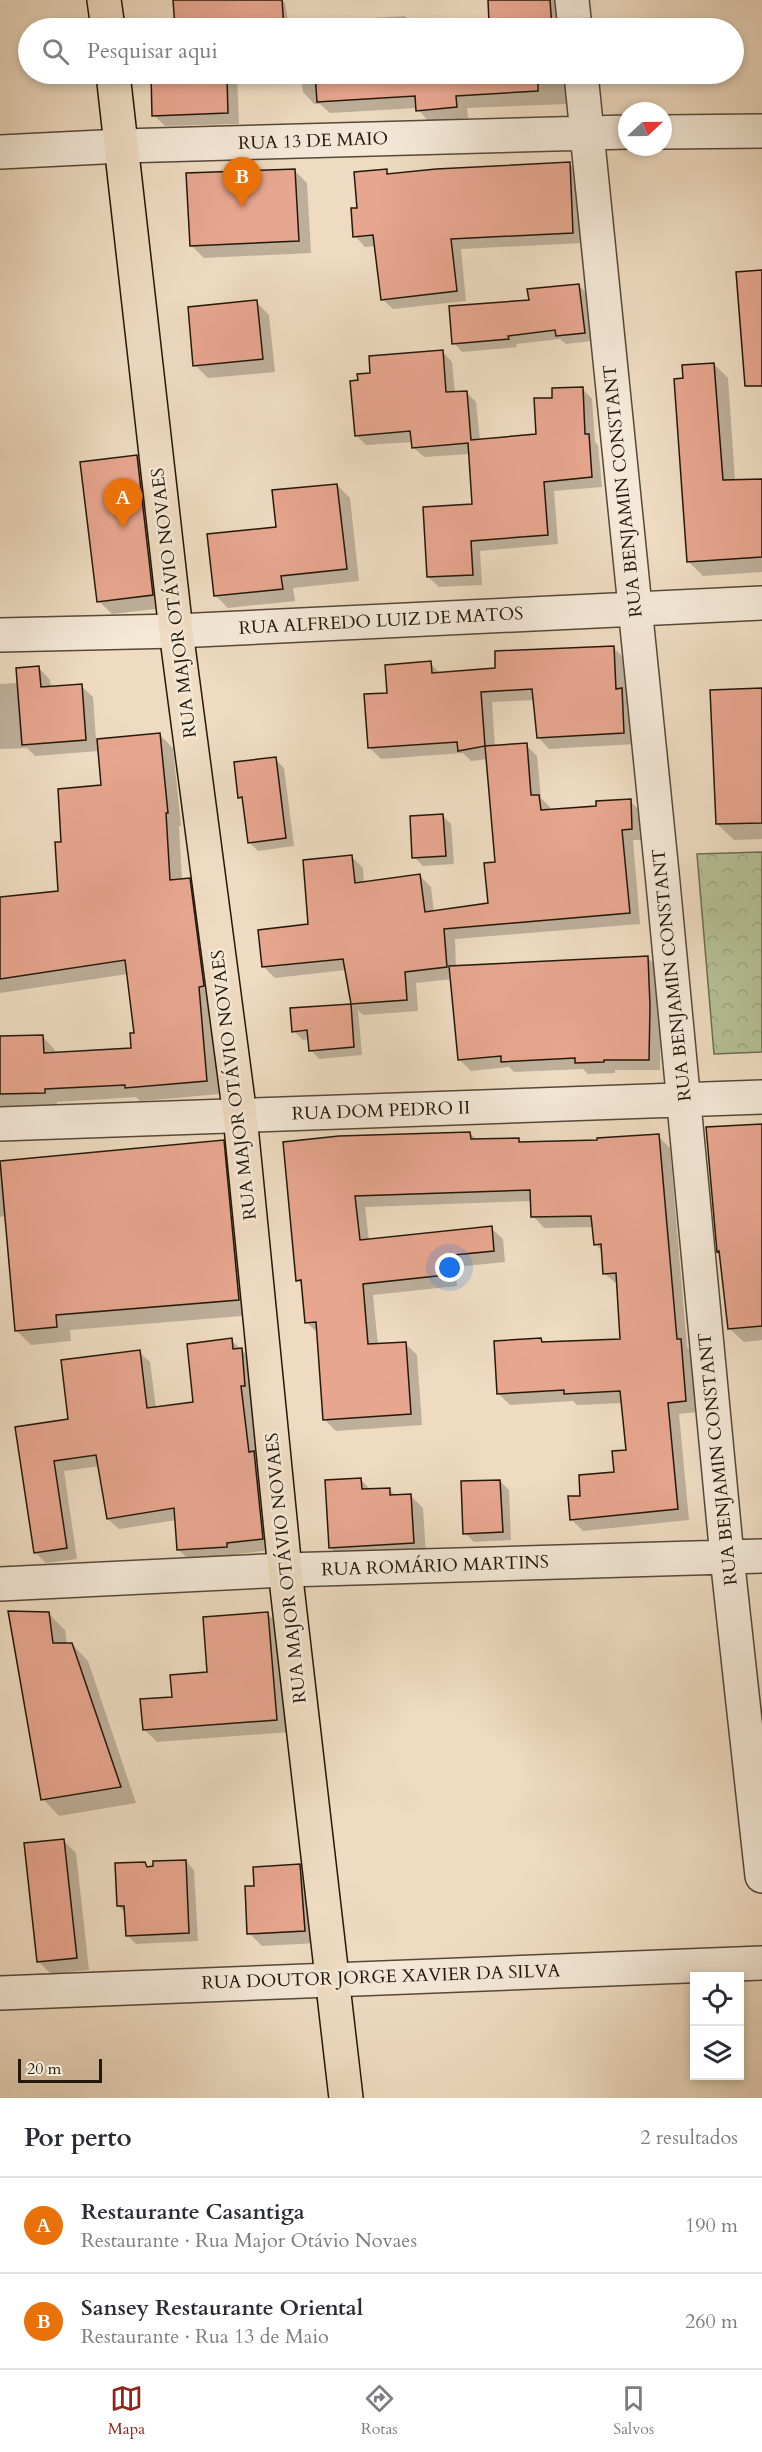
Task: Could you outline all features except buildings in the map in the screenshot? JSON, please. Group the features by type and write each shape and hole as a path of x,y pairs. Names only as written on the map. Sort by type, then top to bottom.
{"main road":[{"path":"104,0 107,18"},
{"name":"RUA MAJOR OTÁVIO NOVAES","path":"114,84 176,630 240,1116 285,1570 346,2098"}],"street":[{"path":"572,0 574,18"},
{"name":"RUA BENJAMIN CONSTANT","path":"582,84 684,1101 727,1557 762,1876"},
{"path":"672,132 762,131"},
{"name":"RUA 13 DE MAIO","path":"0,152 122,146 618,132"},
{"name":"RUA ALFREDO LUIZ DE MATOS","path":"0,636 762,603"},
{"name":"RUA DOM PEDRO II","path":"0,1124 762,1097"},
{"name":"RUA ROMÁRIO MARTINS","path":"0,1584 285,1570 762,1556"},
{"name":"RUA DOUTOR JORGE XAVIER DA SILVA","path":"0,1993 762,1962"}],"green space":[{"path":"762,852 762,1052 714,1054 697,854"}],"place":[{"name":"Sansey Restaurante Oriental","path":"242,207"},
{"name":"Restaurante Casantiga","path":"123,528"}]}
